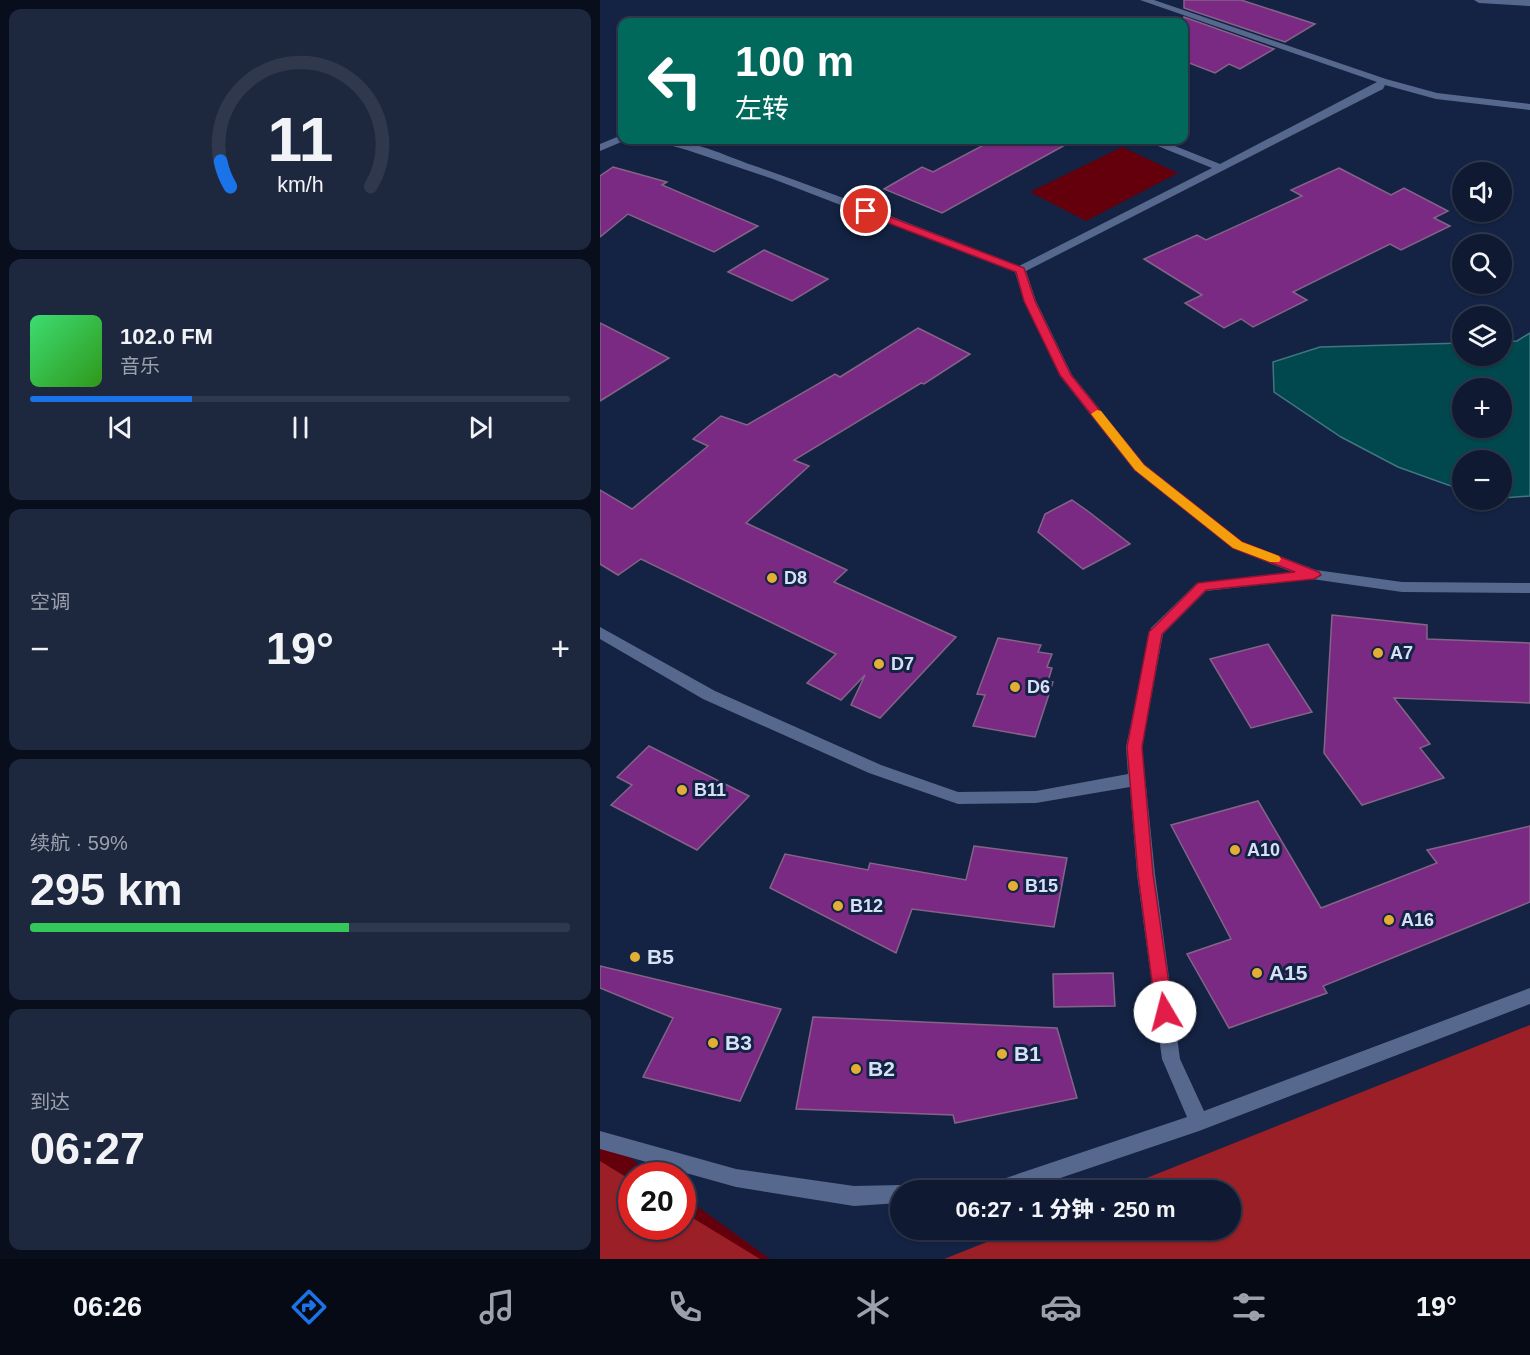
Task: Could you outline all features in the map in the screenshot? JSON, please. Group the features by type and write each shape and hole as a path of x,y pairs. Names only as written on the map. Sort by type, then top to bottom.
{"lane":[{"path":"1145,0 1383,81 1436,96 1530,107"},
{"path":"1479,0 1530,3"},
{"path":"675,144 777,177 1020,270 1379,87 1383,81"},
{"path":"600,148 618,140"},
{"path":"1162,144 1221,168"},
{"path":"1020,270 1030,301 1066,375 1139,467 1237,545 1314,575 1401,587 1530,588"},
{"path":"1199,1122 1171,1059 1146,874 1134,747 1156,632 1203,586 1314,575"},
{"path":"600,632 709,695 875,769 958,798 1036,797 1137,779"},
{"path":"1027,1180 1199,1122 1530,996"},
{"path":"600,1140 736,1178 854,1196 890,1194"}],"shaded area":[{"path":"1122,147 1178,173 1086,221 1030,192"},
{"path":"1530,333 1530,496 1512,497 1512,450 1452,450 1452,486 1398,467 1341,437 1274,392 1273,362 1320,347 1452,343 1452,366 1512,366 1512,341"},
{"path":"1530,1025 1530,1259 944,1259 992,1240 1241,1240 1241,1180 1142,1180"},
{"path":"600,1136 636,1162 618,1162 618,1240 696,1240 696,1205 770,1259 600,1259"},
{"path":"600,1161 618,1172 618,1240 696,1240 696,1220 760,1259 600,1259"}],"building":[{"path":"1184,0 1241,0 1315,24 1285,42 1184,8"},
{"path":"1188,18 1274,49 1240,69 1229,64 1215,73 1188,63"},
{"path":"986,144 1067,144 942,213 884,189 922,167 933,172"},
{"path":"613,167 667,182 662,185 758,226 714,252 628,214 600,237 600,176"},
{"path":"1339,168 1391,195 1404,188 1448,211 1434,218 1450,226 1401,250 1390,244 1293,292 1307,300 1253,327 1241,319 1224,328 1185,303 1202,295 1144,259 1197,235 1206,240 1302,196 1291,190"},
{"path":"764,250 828,279 792,301 728,272"},
{"path":"600,323 669,358 600,401"},
{"path":"918,328 970,354 924,384 921,383 794,460 809,466 746,523 847,570 834,582 956,637 880,718 851,705 865,675 841,700 807,683 836,654 641,559 618,575 600,564 600,490 632,509 708,446 693,439 721,416 747,425 835,374 840,377"},
{"path":"1072,500 1130,544 1083,569 1038,532 1045,514"},
{"path":"1332,615 1427,625 1427,639 1530,643 1530,703 1394,698 1430,744 1420,748 1444,778 1362,805 1324,753"},
{"name":"D6","path":"998,638 1041,645 1038,652 1052,654 1047,667 1052,668 1048,681 1053,682 1035,737 973,726 985,695 977,694"},
{"path":"1268,644 1312,712 1251,728 1210,659"},
{"name":"B11","path":"649,746 749,796 697,850 611,805 632,785 617,777"},
{"path":"1258,801 1321,908 1437,863 1427,850 1530,826 1530,902 1323,986 1327,993 1229,1028 1187,954 1231,939 1171,825"},
{"path":"974,846 1067,858 1054,927 912,909 896,953 770,888 785,854 868,870 870,863 966,880"},
{"name":"B3","path":"600,966 781,1009 740,1101 643,1077 673,1018 600,988"},
{"path":"1113,973 1115,1006 1054,1007 1053,974"},
{"path":"813,1017 1057,1028 1077,1098 955,1123 953,1115 796,1109"}],"slow traffic":[{"path":"1097,414 1139,467 1237,545 1275,559"}],"place":[{"name":"D8","path":"772,578"},
{"name":"A7","path":"1378,653"},
{"name":"D7","path":"879,664"},
{"name":"D6","path":"1015,687"},
{"name":"B11","path":"682,790"},
{"name":"A10","path":"1235,850"},
{"name":"B15","path":"1013,886"},
{"name":"B12","path":"838,906"},
{"name":"A16","path":"1389,920"},
{"name":"B5","path":"635,957"},
{"name":"A15","path":"1257,973"},
{"name":"B3","path":"713,1043"},
{"name":"B1","path":"1002,1054"},
{"name":"B2","path":"856,1069"}],"route":[{"path":"866,211 1020,270 1030,301 1066,375 1139,467 1237,545 1314,575 1203,586 1156,632 1134,747 1146,874 1165,1012"}]}
